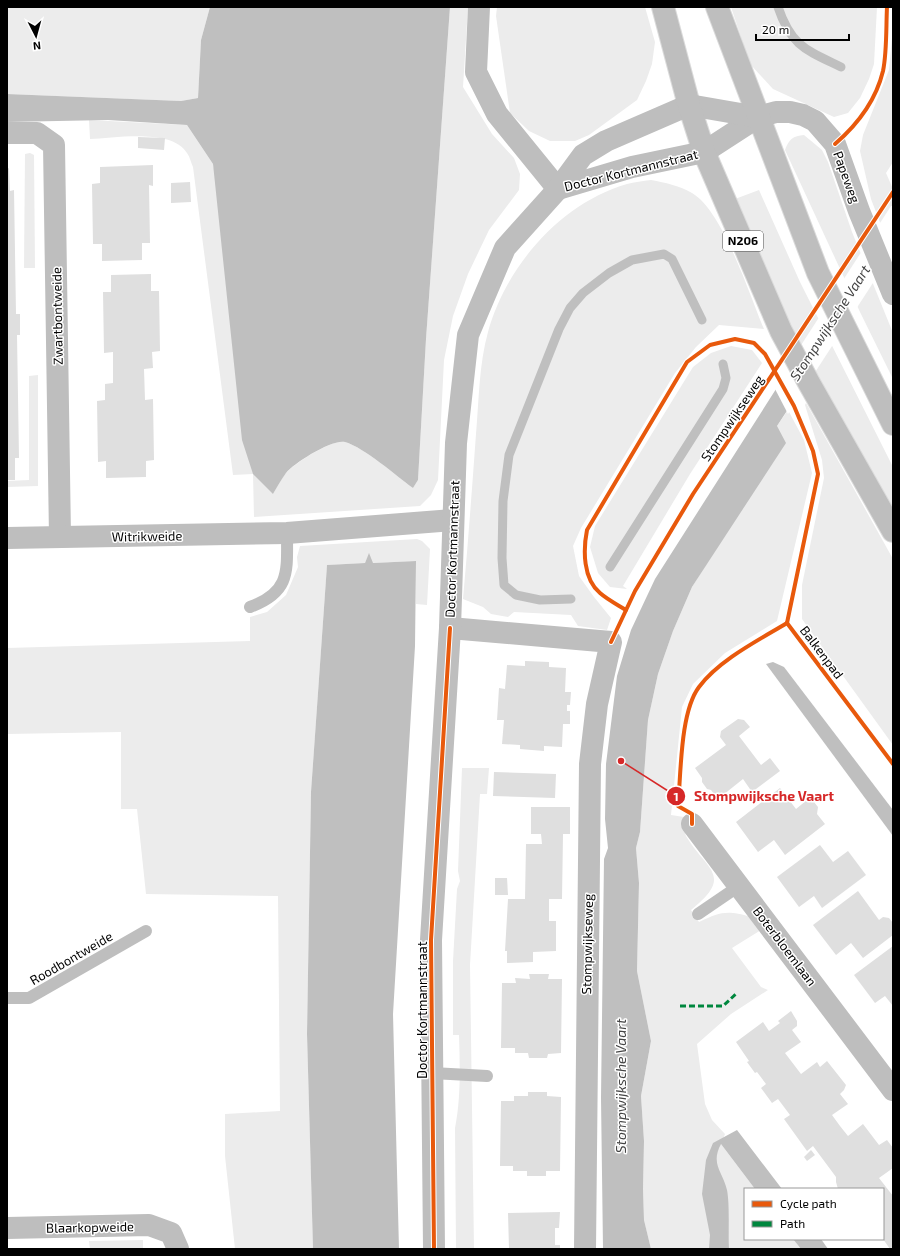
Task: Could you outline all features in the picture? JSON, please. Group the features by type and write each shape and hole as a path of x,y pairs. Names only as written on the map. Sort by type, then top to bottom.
{"street":[{"path":"478,7 476,72 497,114 558,189"},
{"name":"Doctor Kortmannstraat","path":"663,7 688,105 704,152"},
{"path":"717,7 818,273 893,424"},
{"path":"688,105 758,117"},
{"name":"Doctor Kortmannstraat","path":"434,1249 431,940 450,628 456,443 468,335 506,248 558,189 583,155 606,140 688,105"},
{"name":"Papeweg","path":"758,117 776,112 790,112 803,115 816,121 835,144 893,294"},
{"name":"Doctor Kortmannstraat","path":"558,189 632,167 704,152 758,117"},
{"name":"Zwartbontweide","path":"7,133 37,133 54,145 60,537"},
{"name":"N206","path":"704,152 781,331 893,530"},
{"name":"Witrikweide","path":"7,538 287,533 453,520"},
{"name":"Stompwijkseweg","path":"450,628 611,642 597,704 590,764 585,1249"},
{"name":"Boterbloemlaan","path":"692,824 893,1090"},
{"name":"Blaarkopweide","path":"7,1228 149,1225 175,1241"}],"lane":[{"path":"250,607 260,603 278,590 287,573 287,533"},
{"path":"698,914 739,886"},
{"name":"Roodbontweide","path":"7,998 29,998 146,930"},
{"path":"432,1073 487,1076"}],"shaded area":[{"path":"7,7 210,7 201,40 198,98 181,101 7,94"},
{"path":"450,7 468,7 463,87 492,134 514,158 520,174 519,190 489,230 468,274 453,316 444,360 438,480 431,495 420,506 254,517 253,474 233,475 193,167 190,158 180,145 169,140 156,137 128,136 90,139 89,120 187,125 213,164 273,494 282,478 291,469 305,458 323,448 339,442 345,442 362,450 413,488 418,480 426,339"},
{"path":"497,7 645,7 655,42 652,64 637,100 589,135 575,141 550,141 529,131 510,113 496,16"},
{"path":"731,7 877,7 874,64 860,98 848,113 834,117 773,89 750,64"},
{"path":"893,27 893,162 886,173 893,189 893,208 881,225 871,199 860,151 863,135 889,70"},
{"path":"804,135 822,150 828,162 852,232 893,333 893,379 860,312 785,150 788,143 792,139 797,136"},
{"path":"30,153 34,155 35,268 24,268 25,154"},
{"path":"651,180 667,183 692,193 703,203 714,217 743,275 764,329 719,325 696,347 675,373 581,528 573,546 579,576 611,618 607,630 578,626 571,615 514,612 508,617 491,614 483,607 463,599 481,369 485,344 496,307 522,261 540,240 559,222 580,206 603,193 627,184"},
{"path":"759,190 800,282 893,467 893,513 781,311 735,199"},
{"path":"731,346 752,350 762,363 690,474 623,586 627,589 610,587 598,573 590,547 595,526 693,367 711,353"},
{"path":"38,375 38,486 7,487 7,481 29,480 29,376"},
{"path":"806,403 893,559 893,745 802,619 802,585 824,478 822,460 805,405"},
{"path":"788,410 804,440 812,473 777,621 725,653 693,684 682,707 671,815 684,817 686,836 708,865 714,880 712,888 691,910 699,922 719,914 735,913 751,917 761,930 732,948 761,987 768,990 731,1014 697,1044 705,1104 712,1120 725,1134 721,1144 754,1188 744,1188 744,1240 794,1240 801,1249 651,1249 644,1220 644,1141 641,1096 651,1041 637,971 639,883 636,848 640,832 648,720 658,674 673,631 692,587 726,533 777,426"},
{"path":"417,539 422,541 430,549 427,605 416,604 416,561 372,563 369,554 365,563 327,565 311,792 307,1034 313,1249 235,1249 225,1156 225,1114 280,1111 278,896 146,894 137,809 121,809 121,732 7,734 7,648 250,641 250,617 267,612 286,595 298,567 297,557 300,546"},
{"path":"462,768 489,768 487,794 480,794 470,965 474,1249 456,1249 455,1128 460,1082 460,1058 459,1035 453,1035 453,961 457,889 460,881 458,871"},
{"path":"143,1240 143,1249 90,1249 89,1241"}],"water":[{"path":"210,7 450,7 426,339 418,480 413,488 371,456 345,442 331,444 290,469 273,494 253,474 242,440 213,164 187,125 108,120 7,122 7,94 181,101 198,98 201,40"},
{"path":"893,249 777,426 786,443 692,587 673,631 658,674 648,720 640,832 636,848 639,883 637,971 651,1041 641,1096 644,1141 644,1220 651,1249 603,1249 601,1098 604,859 608,848 605,819 606,764 617,676 631,630 655,579 843,284"},
{"path":"369,553 373,563 416,561 415,646 393,1014 399,1249 313,1249 307,1034 311,792 327,565 365,563"},
{"path":"773,662 784,667 893,810 893,836 766,664"},
{"path":"737,1130 781,1188 754,1188 721,1144 718,1151 717,1163 728,1196 729,1249 709,1249 710,1235 702,1194 706,1160 713,1143"},
{"path":"794,1240 822,1240 828,1249 801,1249"}],"pier":[{"path":"891,206 893,206 893,252 788,414 774,387"}],"building":[{"path":"138,137 165,138 164,150 138,148"},
{"path":"153,165 153,186 149,185 150,243 142,243 142,260 102,261 102,244 93,244 92,184 100,183 100,167"},
{"path":"9,168 10,191 14,190 16,314 20,314 20,335 17,335 19,458 15,458 15,480 7,480 7,169"},
{"path":"190,182 191,202 171,203 171,183"},
{"path":"151,274 151,291 159,291 160,351 152,352 153,368 144,369 145,400 153,399 154,460 146,461 146,477 106,478 106,461 98,462 97,401 105,400 105,384 113,383 113,352 104,353 103,292 111,292 111,275"},
{"path":"525,661 549,662 549,667 566,668 565,692 571,692 570,705 567,705 567,711 570,711 570,724 563,724 562,747 544,746 544,751 520,749 520,745 502,744 504,720 497,720 499,688 505,689 507,665 525,666"},
{"path":"738,719 744,720 750,727 739,736 761,765 770,758 780,771 752,792 743,779 718,799 711,790 707,789 695,768 726,745 720,737 721,731"},
{"path":"494,772 556,774 555,798 493,796"},
{"path":"780,788 796,809 807,800 814,802 818,807 817,814 825,824 785,855 774,840 758,852 736,822"},
{"path":"531,807 570,807 570,834 563,834 562,899 549,899 549,921 556,921 556,951 533,952 533,962 507,963 507,951 505,951 508,899 525,899 526,844 542,844 541,834 531,834"},
{"path":"820,845 833,862 848,851 866,875 822,908 814,896 799,907 777,877"},
{"path":"495,878 507,878 508,895 495,895"},
{"path":"858,891 879,920 883,917 889,918 893,923 893,935 863,958 851,943 836,955 813,925"},
{"path":"893,946 893,1006 885,996 875,1003 854,975"},
{"path":"529,974 549,974 548,979 562,979 561,1053 548,1054 547,1058 529,1058 528,1053 515,1053 515,1048 501,1048 502,983 516,983 515,978 530,979"},
{"path":"791,1011 797,1021 797,1026 792,1030 801,1042 785,1053 801,1074 817,1062 820,1067 827,1061 846,1085 840,1094 848,1104 832,1115 848,1136 863,1124 879,1145 887,1140 893,1148 893,1168 879,1178 893,1196 893,1249 890,1249 884,1240 884,1188 838,1188 836,1177 813,1146 807,1151 784,1119 790,1115 778,1099 772,1103 761,1088 766,1084 747,1062 749,1061 736,1042 763,1022 769,1031 780,1023 778,1021"},
{"path":"528,1092 547,1092 547,1096 561,1097 560,1171 546,1171 546,1176 527,1176 527,1171 513,1171 513,1166 500,1166 501,1101 514,1101 514,1096 528,1096"},
{"path":"811,1150 815,1155 807,1161 804,1157"},
{"path":"560,1212 559,1228 555,1228 555,1245 560,1245 560,1249 509,1249 508,1213"}],"waterway":[{"path":"778,7 783,20 794,39 809,51 841,67"},
{"path":"571,599 540,600 516,595 504,585 502,558 503,501 509,455 559,329 570,308 583,293 609,273 632,260 664,254 672,259 702,320"},
{"path":"610,567 723,389 726,378 723,364"}],"marked path":[{"path":"680,1006 723,1006 737,993"}],"cycle path":[{"path":"835,144 851,129 865,111 880,82 885,56 887,7"},
{"path":"611,642 635,591 693,494 893,192"},
{"path":"626,610 600,593 590,580 587,572 585,555 587,530 687,362 710,345 735,339 754,343 765,354 794,406 813,451 818,474 787,623"},
{"name":"Balkenpad","path":"787,623 893,764"},
{"path":"692,824 692,814 678,806 682,744 688,712 693,698 707,677 728,659 787,623"},
{"path":"434,1249 431,940 450,628"}],"place":[{"name":"Stompwijksche Vaart","path":"621,761"}]}
